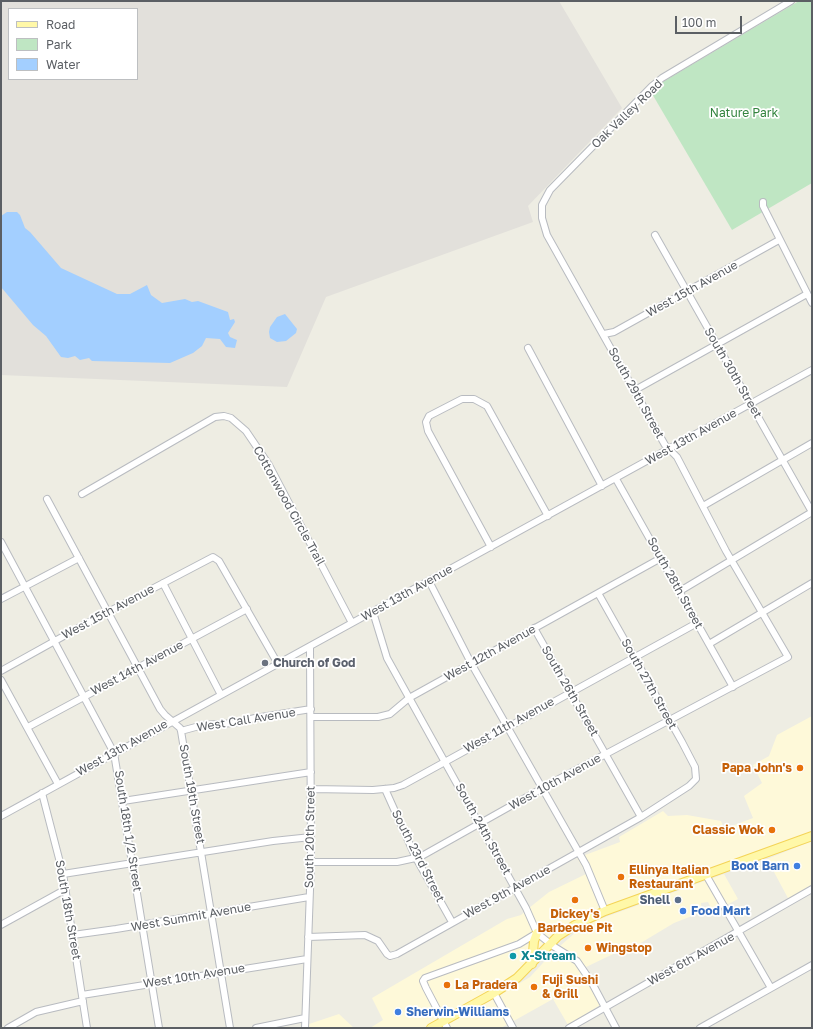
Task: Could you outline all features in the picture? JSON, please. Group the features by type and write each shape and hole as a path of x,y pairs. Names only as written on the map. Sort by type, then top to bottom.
{"main road":[{"path":"431,1028 446,1024 518,978 550,944 574,925 605,911 812,836"},
{"path":"532,964 534,940 537,933"}],"street":[{"name":"Oak Valley Road","path":"546,232 542,218 542,205 546,195 652,86 662,78 791,1"},
{"path":"763,202 779,240 812,303"},
{"name":"South 29th Street","path":"546,232 656,429 677,457 731,559 788,657"},
{"name":"South 30th Street","path":"655,235 812,512"},
{"name":"West 15th Avenue","path":"604,334 614,332 779,240"},
{"path":"635,390 807,294"},
{"path":"528,348 602,486"},
{"name":"West 13th Avenue","path":"1,816 812,370"},
{"path":"491,547 428,431 427,419 462,399 474,399 481,402 491,411 548,516"},
{"name":"Cottonwood Circle Trail","path":"82,494 215,417 224,416 231,418 246,430 266,458 352,624"},
{"path":"703,506 812,443"},
{"name":"South 28th Street","path":"616,479 733,687"},
{"name":"South 19th Street","path":"47,499 160,709 181,731 230,1028"},
{"path":"680,591 731,559 812,512"},
{"name":"South 18th 1/2 Street","path":"1,542 114,753 159,1028"},
{"name":"West 15th Avenue","path":"1,671 210,557 216,558 219,561 247,609"},
{"path":"1,599 79,558"},
{"name":"West 12th Avenue","path":"312,717 384,717 390,714 409,698 661,558"},
{"path":"429,581 471,663 579,852 594,881 605,911"},
{"path":"163,583 221,695"},
{"path":"709,644 812,583"},
{"name":"South 27th Street","path":"598,593 695,767 697,776"},
{"path":"247,609 278,664"},
{"name":"West 14th Avenue","path":"28,728 84,696 247,609"},
{"name":"South 24th Street","path":"373,612 383,648 409,698 515,887 537,933 550,944 578,961 616,1028"},
{"name":"West 11th Avenue","path":"311,789 385,789 402,784 634,656 697,623"},
{"name":"South 26th Street","path":"534,628 641,817"},
{"name":"South 20th Street","path":"305,1028 311,862 312,717 310,647"},
{"name":"West 10th Avenue","path":"311,862 397,862 416,858 543,788 788,657"},
{"path":"1,680 58,784"},
{"name":"West Call Avenue","path":"181,731 204,725 234,724 255,718 311,709"},
{"path":"123,801 311,772"},
{"name":"West 9th Avenue","path":"308,937 365,935 375,939 387,954 393,956 641,817 689,786 697,776"},
{"name":"South 23rd Street","path":"385,789 416,858 452,922"},
{"name":"South 18th Street","path":"42,793 66,889 87,1028"},
{"path":"63,874 202,852 311,837"},
{"path":"706,875 771,988"},
{"path":"1,925 66,889"},
{"name":"West 6th Avenue","path":"569,1028 812,889"},
{"name":"West Summit Avenue","path":"73,935 143,925 310,897"},
{"path":"446,1024 423,980 427,977 519,944 537,933"},
{"name":"West 10th Avenue","path":"8,1028 36,1012 82,998 152,982 307,958"},
{"path":"700,1028 812,964"},
{"path":"494,993 513,1028"},
{"path":"256,1028 305,1018"}],"shaded area":[{"path":"1,1 559,1 622,108 528,206 533,222 326,297 287,387 1,375"},
{"path":"812,716 812,831 580,916 547,939 539,931 529,908 549,892 586,874 577,858 620,842 619,837 663,811 668,816 687,815 721,821 724,829 753,818 744,796 762,783 753,765 769,756 777,735"},
{"path":"812,841 812,887 789,900 767,859"},
{"path":"724,874 738,899 713,912 708,902 701,903 702,912 674,923 629,950 628,947 586,967 575,955 560,946 576,932 597,920"},
{"path":"526,911 535,933 544,943 517,972 496,988 424,1028 370,1028 383,1020 372,998 507,919 521,915"},
{"path":"554,951 571,959 581,970 600,1005 568,1025 553,999 501,1028 440,1028 530,977"},
{"path":"339,1014 354,1028 309,1028 309,1024"}],"green space":[{"name":"Nature Park","path":"799,1 812,1 812,183 732,230 651,92 656,86"}],"water":[{"path":"7,212 17,212 20,215 25,228 61,268 117,294 130,294 147,285 151,295 162,303 185,299 192,302 198,301 228,312 230,320 234,319 235,322 228,333 230,337 237,340 235,348 226,347 220,339 206,338 202,346 193,353 170,363 92,361 89,358 80,360 75,356 68,358 61,357 46,336 33,325 1,287 1,216"},
{"path":"285,314 297,329 296,333 286,341 277,342 270,338 270,327 277,317"}],"place":[{"name":"Church of God","path":"265,663"},
{"name":"Papa John's","path":"800,768"},
{"name":"Classic Wok","path":"772,830"},
{"name":"Boot Barn","path":"797,866"},
{"name":"Ellinya Italian Restaurant","path":"621,877"},
{"name":"Dickey's Barbecue Pit","path":"575,900"},
{"name":"Shell","path":"678,900"},
{"name":"Food Mart","path":"683,911"},
{"name":"Wingstop","path":"588,948"},
{"name":"X-Stream","path":"513,956"},
{"name":"La Pradera","path":"447,985"},
{"name":"Fuji Sushi & Grill","path":"534,987"},
{"name":"Sherwin-Williams","path":"398,1012"}]}
